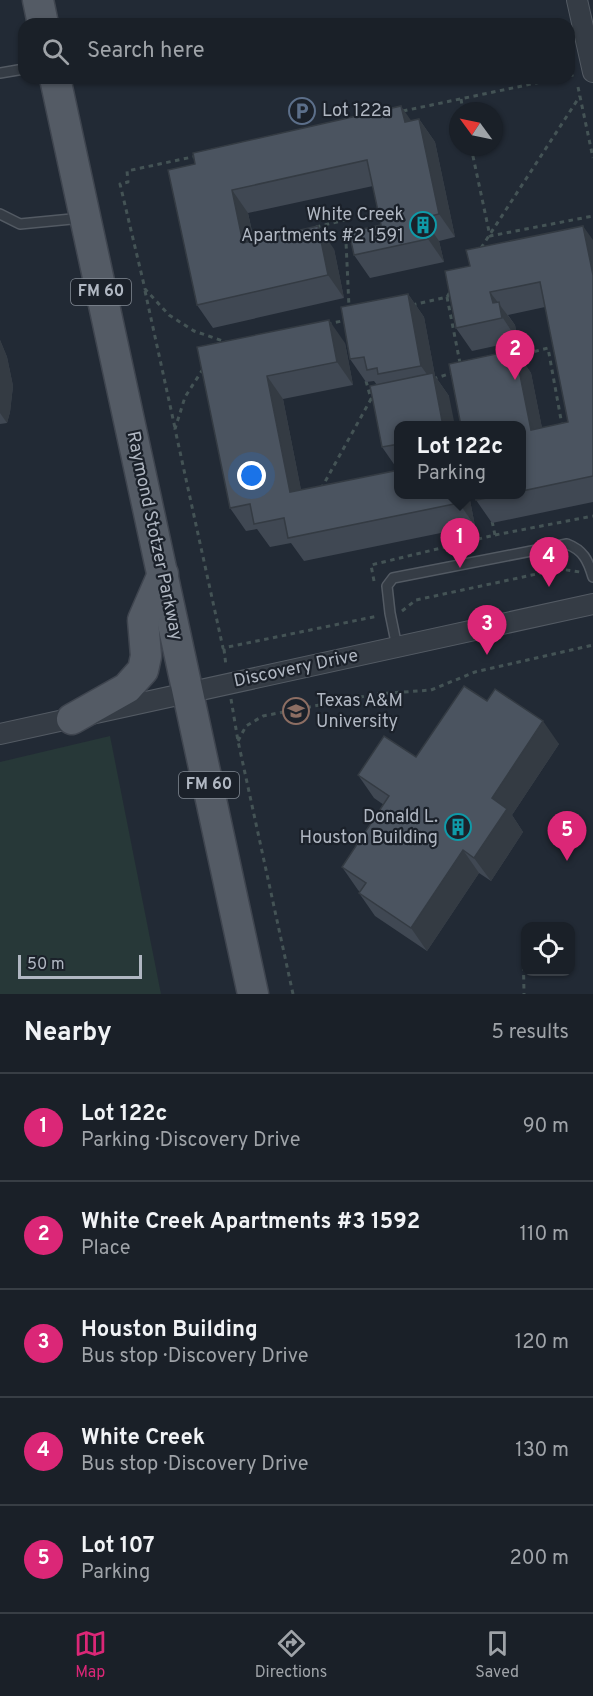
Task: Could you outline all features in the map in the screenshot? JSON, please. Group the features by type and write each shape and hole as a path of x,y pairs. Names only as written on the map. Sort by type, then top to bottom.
{"main road":[{"path":"38,0 42,18"},
{"name":"Raymond Stotzer Parkway","path":"56,84 253,994"},
{"path":"72,719 127,688 142,670 146,656 143,620 163,574"}],"street":[{"path":"578,0 593,72"},
{"name":"Discovery Drive","path":"0,734 593,604"}],"lane":[{"path":"0,74 18,70"},
{"path":"0,214 20,224 85,218"},
{"path":"397,647 387,586 393,578 567,544 579,549 592,573"}],"path":[{"path":"403,111 532,84"},
{"path":"578,87 593,158"},
{"path":"478,253 580,96"},
{"path":"208,154 127,171 128,182 120,184 224,648 238,741 293,994"},
{"path":"473,156 490,236"},
{"path":"490,236 593,216"},
{"path":"314,228 345,220 349,308"},
{"path":"404,307 447,297 453,288"},
{"path":"145,289 169,315 194,331 228,343"},
{"path":"428,381 462,370 447,297"},
{"path":"327,324 350,319"},
{"path":"515,356 548,348 562,425"},
{"path":"175,429 185,397 208,361"},
{"path":"317,496 371,399 365,376"},
{"path":"371,399 382,396"},
{"path":"491,515 495,536"},
{"path":"375,585 372,565 593,516"},
{"path":"224,648 403,610 416,600 560,569 592,573"},
{"path":"238,741 246,726 263,716 376,694 431,690 475,672 593,645"},
{"path":"524,976 524,994"}],"shaded area":[{"path":"110,736 161,994 0,994 0,762"}],"building":[{"path":"401,106 405,122 419,119 439,214 423,218 428,239 354,255 349,232 381,225 367,160 232,190 243,243 318,226 328,275 197,305 168,170 195,164 193,153"},
{"path":"583,226 593,275 593,476 526,490 526,421 460,421 449,364 515,350 531,430 568,422 540,282 490,292 493,303 499,302 502,318 456,328 445,271 470,266 466,250"},
{"path":"408,294 421,366 378,374 377,368 367,370 364,357 350,359 341,307"},
{"path":"329,320 337,362 267,376 290,492 394,471 394,499 458,499 459,503 288,538 284,518 254,524 250,504 230,508 197,347"},
{"path":"433,373 442,421 394,421 394,445 382,447 370,386"},
{"name":"Donald L. Houston Building","path":"464,686 487,701 495,689 543,721 492,798 507,809 474,858 463,850 411,928 359,893 366,883 342,867 389,796 358,775 384,736 416,757"}],"place":[{"name":"Lot 122a","path":"302,111"},
{"name":"White Creek Apartments #2 1591","path":"423,225"},
{"name":"White Creek Apartments #3 1592","path":"515,380"},
{"name":"Lot 122c","path":"460,568"},
{"name":"White Creek","path":"549,587"},
{"name":"Houston Building","path":"487,655"},
{"name":"Texas A&M University","path":"296,711"},
{"name":"Donald L. Houston Building","path":"458,827"},
{"name":"Lot 107","path":"567,861"}]}
